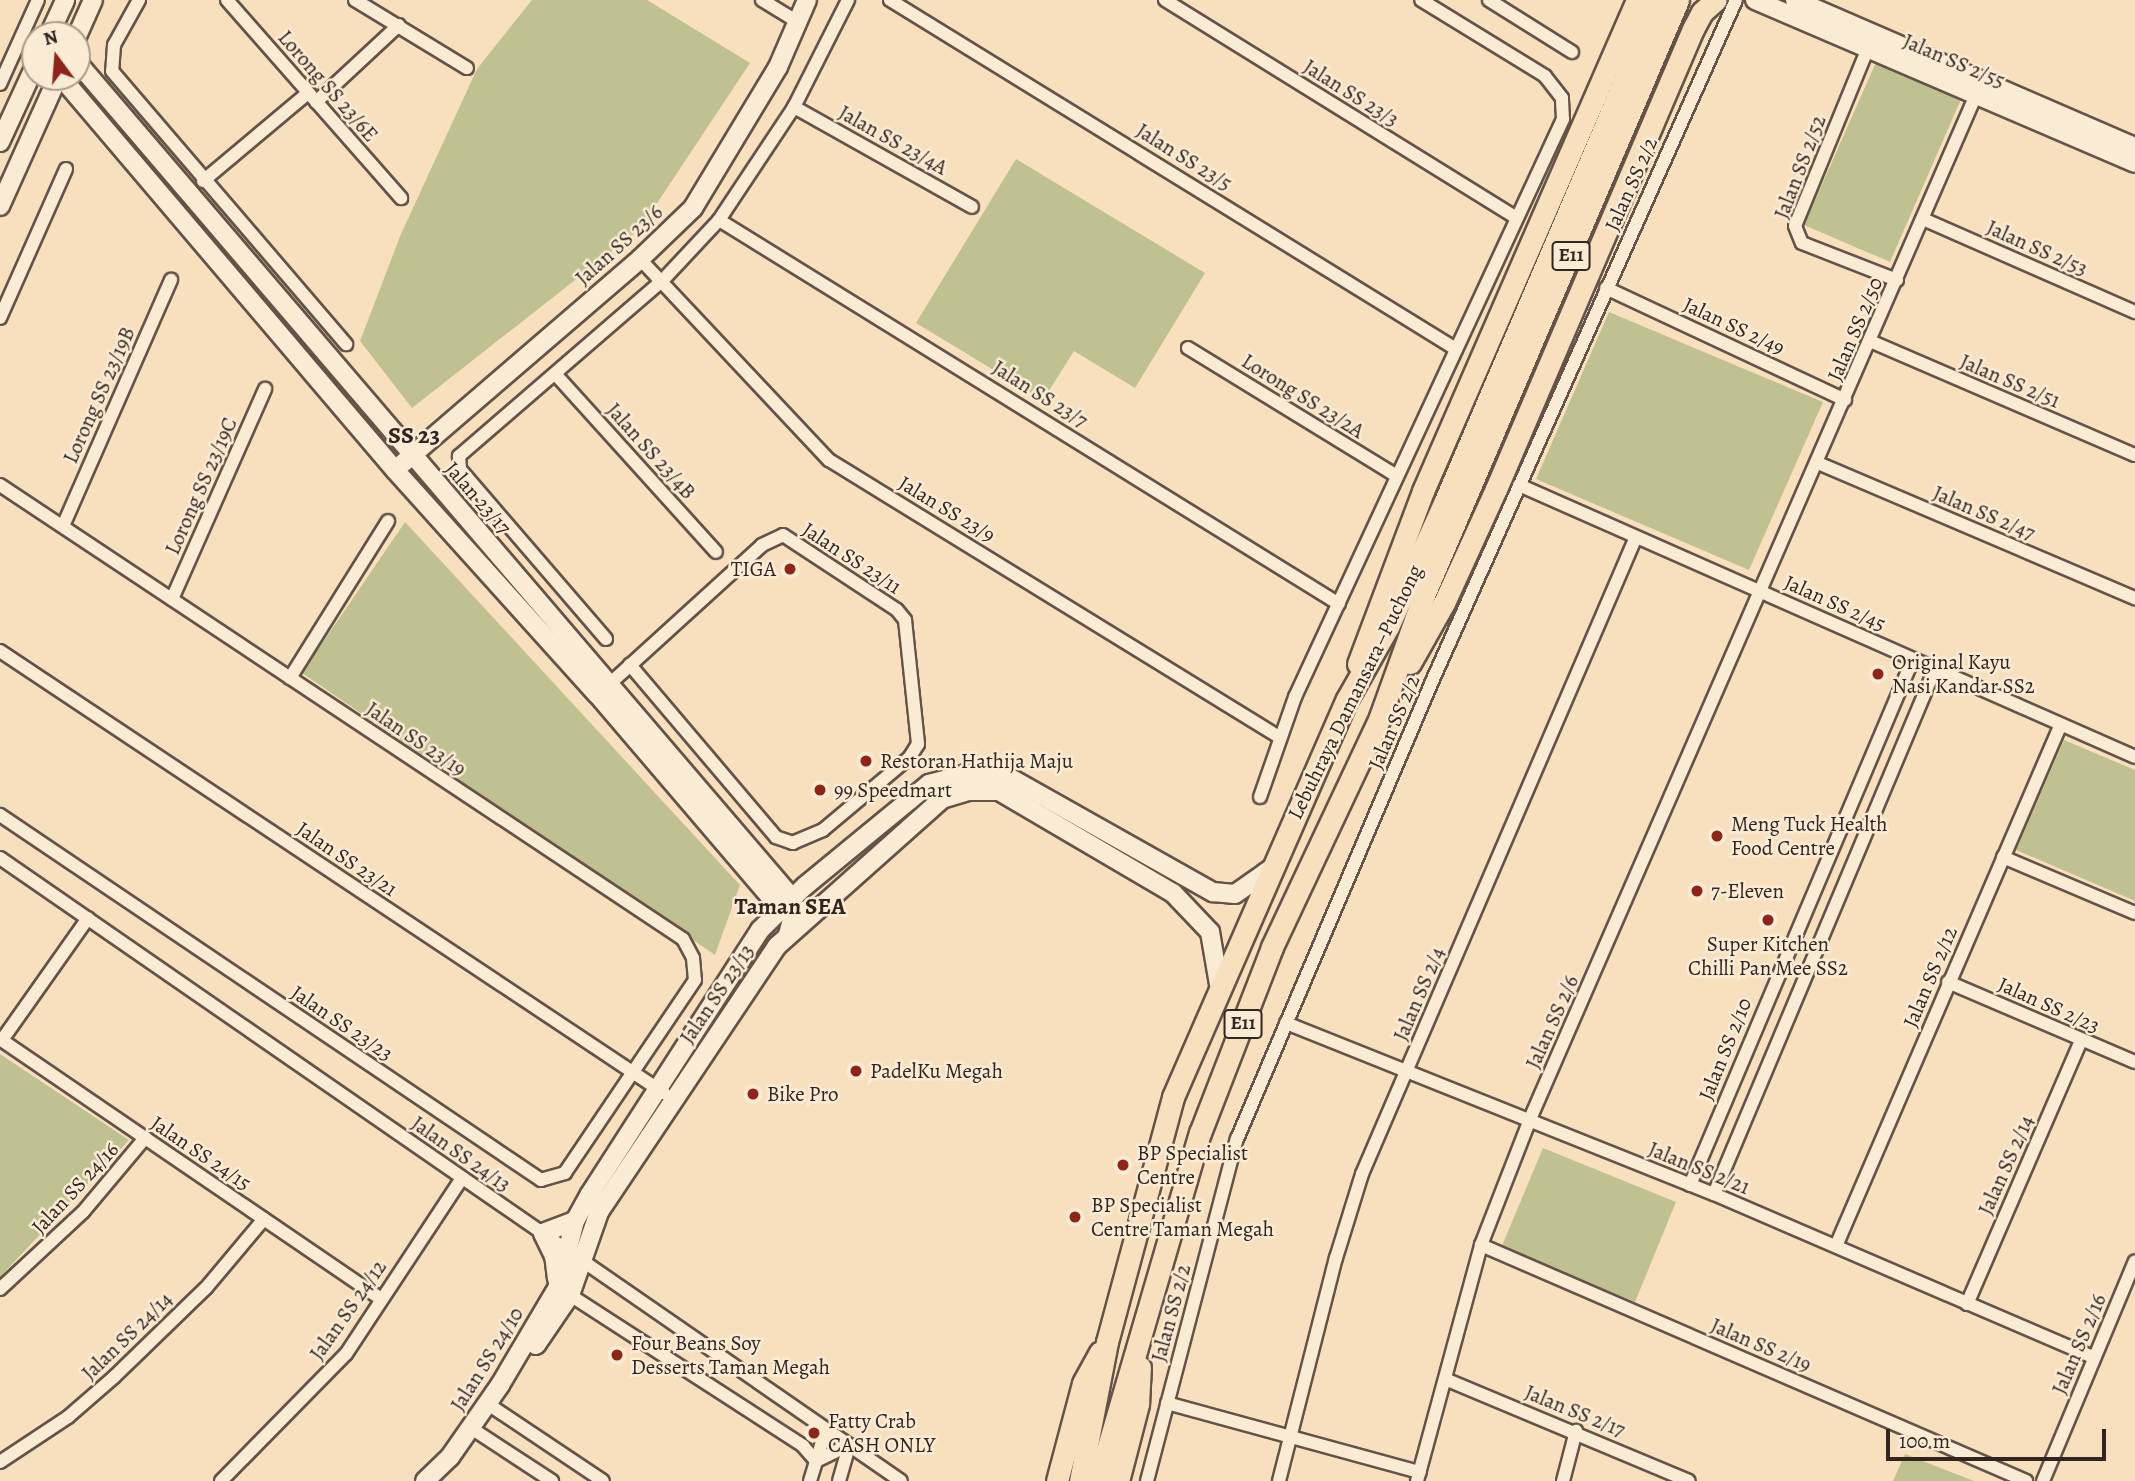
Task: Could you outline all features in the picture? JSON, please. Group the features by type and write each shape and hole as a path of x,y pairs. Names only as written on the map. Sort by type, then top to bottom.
{"highway":[{"path":"1347,699 1370,624 1423,491 1637,0"},
{"name":"Lebuhraya Damansara–Puchong","path":"1095,1480 1140,1344 1205,1121 1272,947 1380,717 1453,506 1660,0"},
{"name":"Lebuhraya Damansara–Puchong","path":"1095,1480 1107,1342 1172,1097 1219,984 1347,699 1453,506 1678,0"},
{"path":"1380,717 1444,603 1705,4"},
{"path":"1057,1481 1083,1383 1107,1342"}],"street":[{"path":"0,84 38,0"},
{"path":"55,21 65,0"},
{"path":"84,21 93,0"},
{"path":"139,0 114,46 112,71 203,181 346,344"},
{"name":"Lorong SS 23/6E","path":"227,0 401,198"},
{"path":"355,0 467,68"},
{"path":"762,0 798,22"},
{"name":"Jalan SS 23/6","path":"395,470 640,259 693,208 778,67 807,0"},
{"path":"606,639 458,463 459,456 557,376 662,281 719,220 794,107 848,0"},
{"name":"Jalan SS 23/5","path":"890,0 1456,349"},
{"name":"Jalan SS 23/3","path":"1165,0 1517,218"},
{"path":"1260,797 1279,737 1563,119 1562,98 1545,76 1421,0"},
{"path":"1489,0 1572,51"},
{"name":"Jalan SS 2/2","path":"1147,1481 1237,1139 1519,485 1736,0"},
{"name":"Jalan SS 2/55","path":"1755,0 1868,48 2135,147"},
{"name":"Jalan SS 2/55","path":"1795,0 2135,163"},
{"path":"203,181 312,97 399,25"},
{"name":"Jalan SS 2/52","path":"1868,48 1795,226 1802,243 1897,280"},
{"name":"Jalan 23/17","path":"91,79 411,456 603,689 789,906"},
{"name":"Jalan SS 2/50","path":"1762,592 1979,88"},
{"path":"0,142 23,91"},
{"path":"0,206 53,91"},
{"name":"Jalan 23/17","path":"71,91 395,470 603,689"},
{"name":"Jalan SS 23/4A","path":"794,107 972,207"},
{"path":"0,318 66,169"},
{"name":"Jalan SS 2/53","path":"1923,219 2135,312"},
{"name":"Jalan SS 23/7","path":"719,220 1339,604"},
{"name":"Jalan SS 23/9","path":"640,259 829,460 1279,737"},
{"name":"Lorong SS 23/19B","path":"63,526 172,279"},
{"name":"Jalan SS 2/49","path":"1606,288 1845,400"},
{"name":"Jalan SS 2/51","path":"1870,341 2135,455"},
{"name":"Lorong SS 23/2A","path":"1188,348 1397,476"},
{"name":"Jalan SS 23/4B","path":"557,376 716,552"},
{"name":"Lorong SS 23/19C","path":"172,599 265,389"},
{"name":"Jalan SS 2/47","path":"1818,463 2135,598"},
{"name":"Jalan SS 23/19","path":"0,485 683,939 693,958 695,980 633,1072"},
{"name":"Jalan SS 2/45","path":"1519,485 2135,757"},
{"path":"290,678 388,521"},
{"name":"Jalan SS 23/11","path":"603,689 762,545 783,536 897,610 905,620 918,744 910,757 823,830 793,843 776,837 630,665"},
{"name":"Jalan SS 2/4","path":"1279,1481 1347,1222 1408,1069 1636,537"},
{"name":"Jalan SS 2/6","path":"1419,1476 1481,1245 1530,1119 1762,592"},
{"name":"Jalan SS 23/21","path":"0,650 674,1099"},
{"name":"Jalan SS 2/10","path":"1690,1185 1913,659"},
{"path":"1714,1194 1935,668"},
{"name":"Jalan SS 2/12","path":"1836,1246 2061,724"},
{"name":"Jalan SS 23/13","path":"568,1250 576,1221 760,930 789,906 816,878 929,785 966,774 1005,775 1213,892 1235,894 1272,868"},
{"name":"Jalan SS 23/13","path":"564,1291 584,1260 599,1212 788,934 942,799 969,791 999,791 1172,893 1210,932 1219,984"},
{"name":"Jalan SS 23/23","path":"0,815 541,1180 565,1173 633,1072"},
{"path":"2003,857 2135,913"},
{"name":"Jalan SS 24/13","path":"0,858 901,1481"},
{"path":"760,930 763,875 816,878"},
{"path":"788,934 789,906 815,909"},
{"path":"1,1039 88,918"},
{"name":"Jalan SS 2/23","path":"1948,982 2135,1062"},
{"name":"Jalan SS 2/21","path":"1286,1023 1408,1069 1714,1194 2093,1357"},
{"name":"Jalan SS 24/15","path":"1,1039 381,1299"},
{"name":"Jalan SS 2/14","path":"1967,1304 2081,1041"},
{"name":"Jalan SS 24/16","path":"0,1289 83,1212 145,1139"},
{"name":"Jalan SS 24/12","path":"221,1481 346,1354 462,1178"},
{"name":"Jalan SS 24/14","path":"0,1462 68,1417 114,1377 206,1287 264,1219"},
{"path":"576,1221 543,1233 564,1291 803,1446 816,1461"},
{"name":"Jalan SS 2/19","path":"1481,1245 2026,1481"},
{"name":"Jalan SS 24/10","path":"425,1481 488,1404 564,1291 568,1250"},
{"name":"Jalan SS 2/16","path":"2043,1481 2135,1261"},
{"name":"Jalan SS 2/17","path":"1445,1379 1576,1431 1689,1481"},
{"path":"1167,1403 1291,1436 1419,1476"},
{"path":"488,1404 603,1481"},
{"path":"471,1427 552,1481"},
{"path":"810,1481 825,1429"},
{"path":"1563,1481 1576,1431"},
{"path":"816,1461 849,1445"},
{"path":"839,1481 849,1445"}],"green space":[{"path":"532,0 647,0 750,63 640,229 412,408 360,341 401,234 477,69"},
{"path":"1877,60 1962,97 1890,262 1804,225"},
{"path":"1016,159 1205,273 1135,388 1074,351 1043,400 916,323"},
{"path":"1609,312 1823,402 1749,570 1536,479"},
{"path":"405,522 740,885 715,955 302,673"},
{"path":"2064,740 2135,770 2135,901 2016,850"},
{"path":"0,1054 129,1140 0,1277"},
{"path":"1543,1148 1676,1202 1635,1302 1501,1248"},
{"path":"1905,1454 1974,1481 1893,1481"}],"place":[{"name":"TIGA","path":"790,569"},
{"name":"Original Kayu Nasi Kandar SS2","path":"1878,674"},
{"name":"Restoran Hathija Maju","path":"866,761"},
{"name":"99 Speedmart","path":"820,790"},
{"name":"Meng Tuck Health Food Centre","path":"1717,836"},
{"name":"7-Eleven","path":"1697,891"},
{"name":"Super Kitchen Chilli Pan Mee SS2","path":"1768,920"},
{"name":"PadelKu Megah","path":"856,1071"},
{"name":"Bike Pro","path":"753,1094"},
{"name":"BP Specialist Centre","path":"1123,1165"},
{"name":"BP Specialist Centre Taman Megah","path":"1075,1217"},
{"name":"Four Beans Soy Desserts Taman Megah","path":"617,1355"},
{"name":"Fatty Crab CASH ONLY","path":"814,1433"}],"district":[{"name":"SS 23","path":"414,436"},
{"name":"Taman SEA","path":"790,907"}]}
